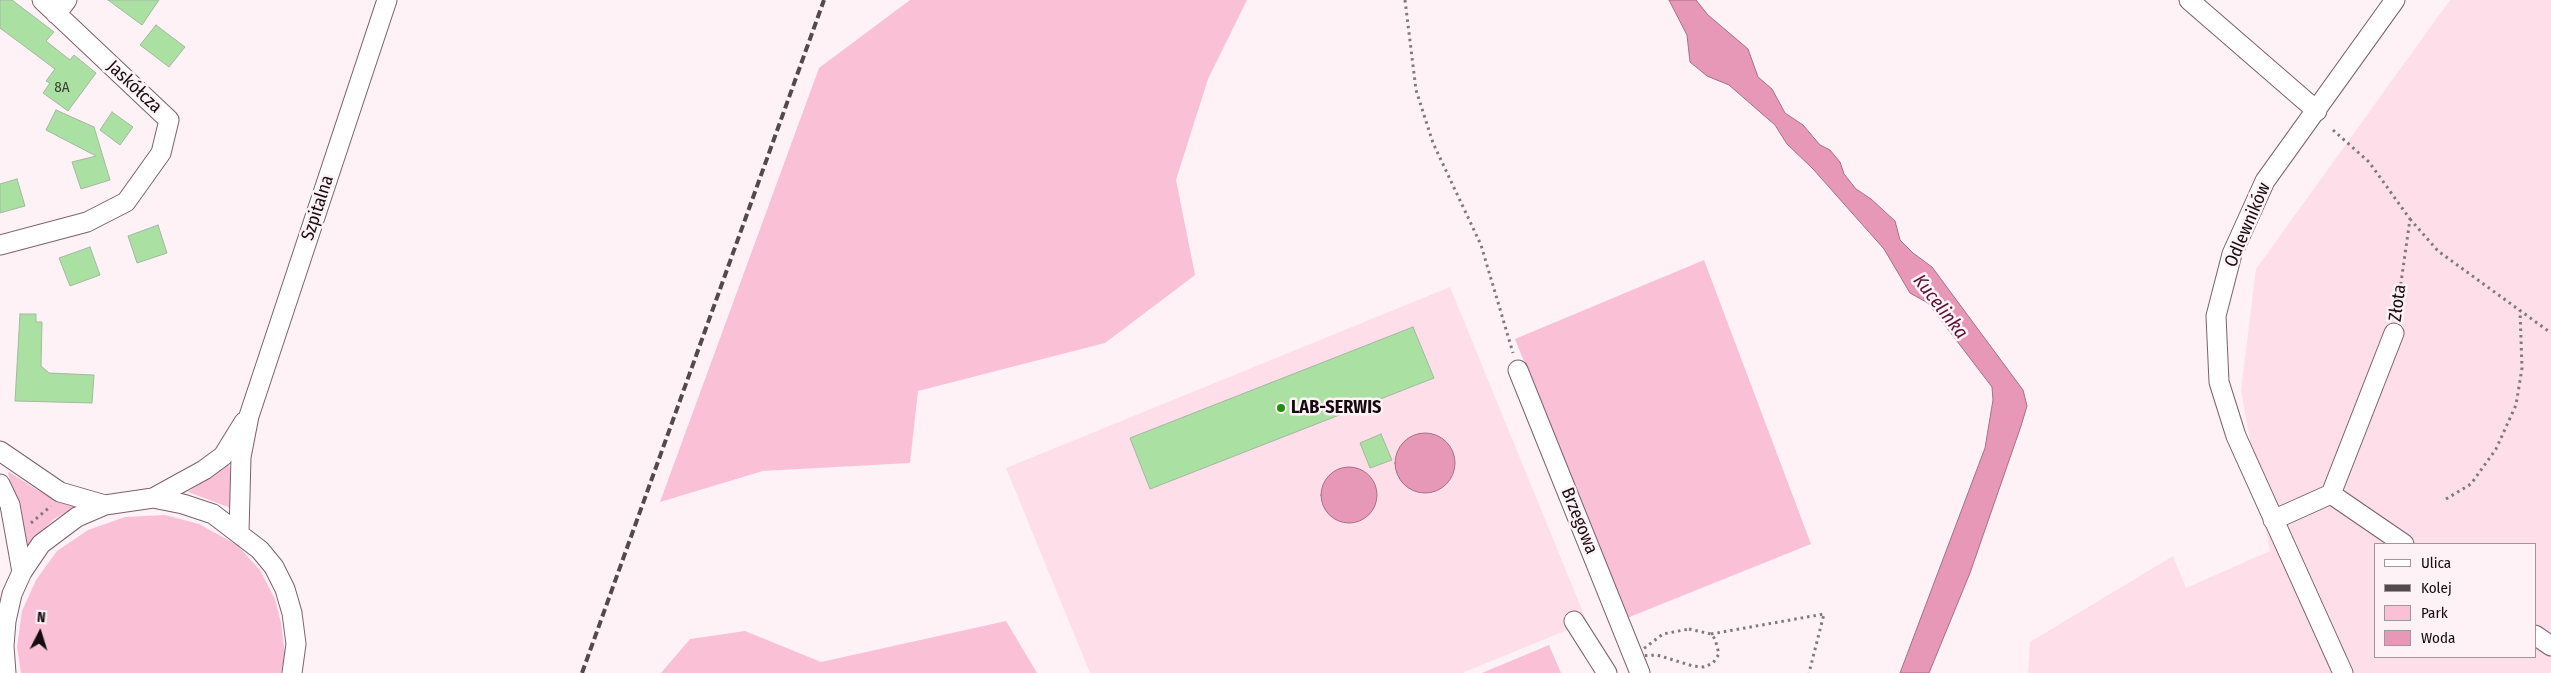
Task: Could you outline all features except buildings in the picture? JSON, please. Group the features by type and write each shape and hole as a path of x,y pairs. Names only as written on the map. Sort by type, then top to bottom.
{"street":[{"name":"Jaskółcza","path":"0,245 87,222 126,202 161,153 169,120 62,7 42,0"},
{"name":"Szpitalna","path":"239,532 242,458 248,416 387,0"},
{"path":"2190,0 2317,111"},
{"name":"Odlewników","path":"2343,673 2236,436 2221,392 2217,367 2216,316 2232,254 2265,182 2395,0"},
{"name":"Złota","path":"2331,494 2394,333"},
{"name":"Brzegowa","path":"1518,370 1637,664"},
{"name":"Szpitalna","path":"154,498 204,470 223,456 248,416"},
{"path":"0,451 60,492 106,505"},
{"path":"0,484 10,504 22,572"},
{"path":"2273,520 2331,494 2403,543"},
{"path":"4,671 6,621 22,572 41,544 77,517 106,505 154,498 182,504 212,514 239,532 260,550 274,567 285,589 292,613 296,644 292,673"},
{"path":"1574,621 1607,673"},
{"path":"2536,636 2551,646"}],"path":[{"path":"1405,0 1416,90 1433,143 1481,245 1518,370"},
{"path":"2333,130 2369,162 2410,219 2438,251 2551,333"},
{"name":"Złota","path":"2394,333 2410,219"},
{"path":"2446,499 2471,484 2496,449 2516,405 2522,368 2520,310"},
{"path":"23,529 52,506"},
{"path":"1637,664 1651,641 1669,632 1689,629 1711,634 1824,614 1809,673"},
{"path":"1637,664 1657,655 1704,667 1714,663 1719,654 1715,639 1711,634"}],"shaded area":[{"path":"2450,0 2551,0 2551,673 2028,673 2030,642 2173,556 2186,588 2270,551 2241,390 2256,269"},
{"name":"LAB-SERWIS","path":"1450,287 1587,622 1462,673 1090,673 1006,468"}],"green space":[{"path":"910,0 1247,0 1208,79 1176,180 1195,275 1105,343 918,391 910,463 763,471 660,502 819,68"},
{"path":"1704,260 1811,544 1627,618 1515,339"},
{"path":"229,464 237,514 228,507 188,492"},
{"path":"9,472 39,491 79,505 54,519 26,547"},
{"path":"165,515 199,524 237,545 260,570 275,599 281,623 285,654 281,673 21,673 17,647 22,611 36,580 57,551 88,530 125,517"},
{"path":"1006,621 1037,673 661,673 690,639 745,631 821,662"},
{"path":"1549,645 1561,673 1482,673"}],"water":[{"name":"Kucelinka","path":"1669,0 1696,0 1708,15 1748,49 1758,77 1772,89 1785,113 1803,125 1820,145 1830,150 1840,162 1844,174 1856,189 1871,199 1895,221 1900,240 1913,253 1932,267 2023,390 2027,406 2021,426 1970,573 1929,673 1900,673 1985,448 1993,400 1992,387 1928,303 1910,293 1884,249 1813,169 1787,144 1775,125 1729,85 1707,76 1690,62 1687,35"},
{"path":"1425,433 1442,438 1450,446 1455,463 1450,480 1442,488 1425,493 1408,488 1400,480 1395,463 1400,446 1408,438"},
{"path":"1343,467 1355,467 1365,471 1373,479 1377,495 1373,511 1365,519 1355,523 1343,523 1333,519 1325,511 1321,501 1321,489 1325,479 1333,471"}],"railway":[{"path":"582,673 824,0"}],"place":[{"name":"LAB-SERWIS","path":"1281,408"}]}
